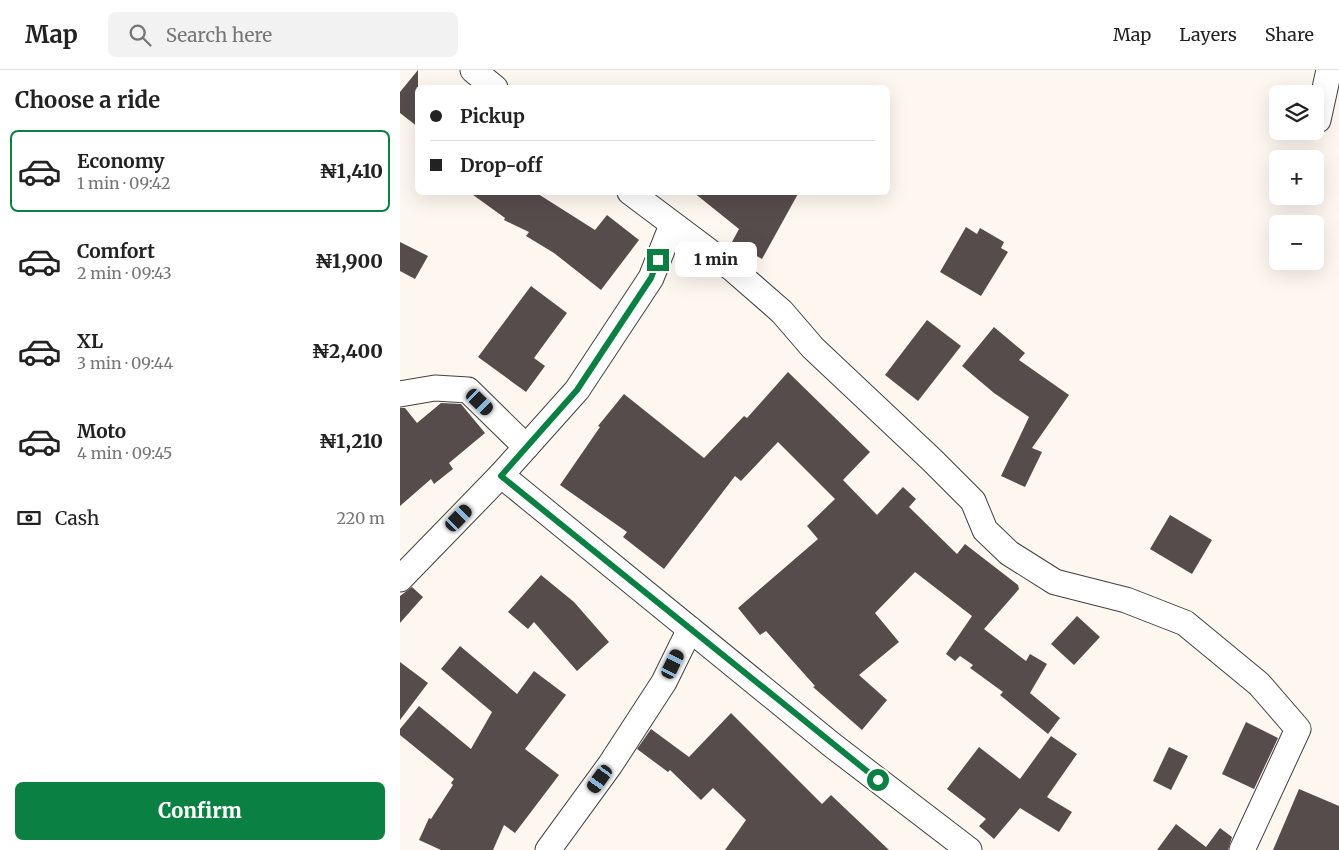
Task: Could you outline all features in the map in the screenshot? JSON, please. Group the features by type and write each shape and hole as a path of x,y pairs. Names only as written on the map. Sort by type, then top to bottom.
{"street":[{"path":"473,70 491,85"},
{"path":"1324,93 1329,70"},
{"path":"634,195 734,270 782,312 813,348 973,501 985,530 1009,553 1055,582 1126,600 1185,623 1259,684 1298,729 1242,850"},
{"path":"400,579 501,476 577,390 651,278 672,225"},
{"path":"400,394 435,388 468,390 526,447"},
{"path":"501,476 832,745 969,850"},
{"path":"548,850 610,765 664,682 690,629"}],"building":[{"path":"418,70 418,85 415,85 415,125 400,113 400,92"},
{"path":"473,195 540,195 595,230 607,215 639,240 601,290 554,253 526,236 529,232 504,220 505,218"},
{"path":"697,195 797,195 762,259 732,242 739,229"},
{"path":"966,227 977,234 980,228 1004,242 1001,248 1008,252 981,296 940,272"},
{"path":"400,242 428,256 415,279 400,271"},
{"path":"531,286 567,313 534,358 545,366 526,392 478,357"},
{"path":"927,320 961,346 918,401 885,375"},
{"path":"994,327 1025,353 1019,360 1069,395 1032,448 1042,452 1025,487 1001,476 1029,417 994,393 962,366"},
{"path":"788,372 870,452 843,480 877,515 903,487 916,499 909,507 957,554 965,544 1018,585 1019,589 984,629 1026,661 1030,654 1047,664 1030,693 1060,718 1048,734 1000,695 1003,692 970,668 973,665 960,656 955,661 946,654 972,616 915,572 875,613 899,642 859,675 887,700 862,730 813,687 815,686 766,631 760,635 738,608 818,539 807,526 835,499 778,442 741,481 735,476 664,569 623,537 627,532 560,485 600,427 598,426 624,394 704,458 744,416 747,418"},
{"path":"441,403 461,404 485,433 449,463 453,469 434,484 431,479 400,506 400,408 405,408 417,423"},
{"path":"1170,515 1212,540 1192,574 1150,549"},
{"path":"541,575 574,602 609,642 577,671 534,622 528,629 508,612"},
{"path":"412,587 423,597 400,623 400,596"},
{"path":"1077,616 1100,637 1074,665 1051,644"},
{"path":"460,646 517,694 534,671 566,695 525,749 559,775 515,833 504,825 493,850 441,850 419,840 429,818 431,819 453,785 451,783 454,779 400,735 400,729 419,706 471,749 492,712 441,669"},
{"path":"400,662 428,683 400,720"},
{"path":"731,713 822,804 831,795 889,850 725,850 746,820 713,788 701,800 670,770 668,772 637,749 651,729 689,757"},
{"path":"1246,722 1278,738 1254,789 1222,774"},
{"path":"1051,736 1077,754 1047,797 1072,812 1059,832 1020,808 994,839 979,826 986,819 947,789 979,747 1020,779"},
{"path":"1169,747 1188,756 1171,790 1153,781"},
{"path":"1299,789 1339,806 1339,850 1273,850"},
{"path":"1176,824 1206,847 1220,828 1232,837 1228,850 1157,850"}],"route":[{"path":"658,260 651,278 577,390 501,476 832,745 878,780"}]}
